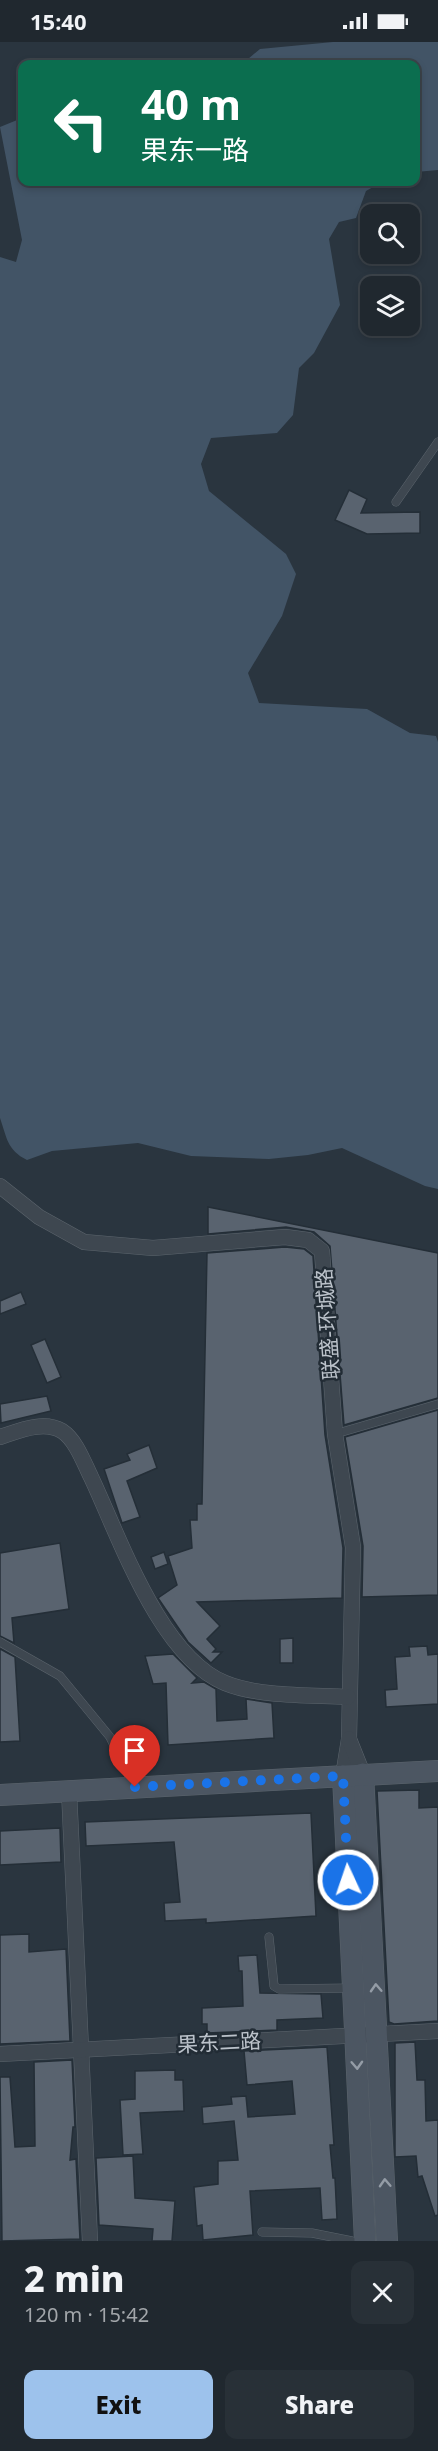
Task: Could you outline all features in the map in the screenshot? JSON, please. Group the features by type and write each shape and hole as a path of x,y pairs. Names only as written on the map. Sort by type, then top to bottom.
{"street":[{"name":"联盛-环城路","path":"0,1186 39,1217 84,1242 153,1248 285,1237 308,1240 322,1251 334,1434 352,1547 348,1697 353,1775"},
{"path":"0,1437 30,1428 44,1427 61,1430 65,1434 81,1456 137,1578 157,1613 187,1655 206,1672 226,1684 253,1689 348,1697"},
{"path":"0,1795 438,1771"},
{"path":"353,1775 372,1919 387,2241"},
{"path":"353,1775 350,1921 365,2241"},
{"path":"69,1791 90,2241"},
{"path":"350,1921 372,1919"},
{"name":"果东二路","path":"0,2054 438,2031"},
{"path":"361,2150 383,2149"}],"lane":[{"path":"396,502 438,442"},
{"path":"334,1434 438,1404"},
{"path":"0,1642 60,1676 110,1737 135,1787"},
{"path":"269,1937 274,1986 279,1989 353,1988"},
{"path":"262,2232 312,2234 352,2241"}],"water":[{"path":"333,42 438,42 438,170 420,172 420,60 247,60 260,49"},
{"path":"18,120 18,186 375,186 366,191 356,218 339,222 329,239 340,305 314,353 299,368 293,415 277,433 211,438 201,464 209,491 286,554 296,574 282,616 248,673 259,703 367,709 410,733 436,736 438,742 438,1189 425,1186 342,1148 308,1155 269,1159 191,1156 138,1143 52,1151 27,1160 15,1152 6,1137 0,1118 0,257 16,262 22,240 0,127"}],"building":[{"path":"349,490 367,499 361,513 420,512 420,533 367,534 335,520"},
{"path":"208,1207 438,1253 438,1398 344,1425 330,1246 314,1232 286,1227 208,1234"},
{"path":"285,1247 304,1249 313,1256 325,1435 343,1548 342,1598 197,1602 220,1626 207,1639 216,1649 213,1652 222,1652 211,1663 188,1642 158,1598 177,1585 168,1556 192,1548 190,1520 197,1520 197,1504 202,1504 207,1253"},
{"path":"21,1292 26,1304 0,1314 0,1301"},
{"path":"45,1339 61,1377 47,1383 31,1345"},
{"path":"47,1396 51,1411 1,1423 0,1404"},
{"path":"438,1410 438,1595 362,1597 363,1546 345,1437"},
{"path":"149,1445 157,1468 127,1481 140,1517 122,1523 104,1469 130,1460 127,1454"},
{"path":"60,1543 69,1609 12,1618 14,1643 0,1636 0,1553"},
{"path":"164,1552 168,1564 155,1569 151,1557"},
{"path":"293,1638 293,1663 280,1663 280,1639"},
{"path":"427,1646 428,1655 438,1654 438,1704 386,1707 385,1690 397,1689 395,1657 410,1656 409,1647"},
{"path":"0,1649 15,1657 20,1741 0,1742"},
{"path":"173,1654 197,1678 192,1683 204,1682 216,1689 217,1721 247,1719 246,1699 272,1703 274,1738 168,1745 166,1683 153,1684 145,1656"},
{"path":"419,1790 419,1808 438,1807 438,2021 394,2024 389,2022 377,1791"},
{"path":"311,1813 316,1916 206,1923 206,1919 165,1921 164,1903 180,1902 174,1842 86,1846 85,1822"},
{"path":"60,1828 61,1862 0,1865 0,1831"},
{"path":"29,1934 29,1952 66,1949 70,2041 0,2044 0,1935"},
{"path":"257,1955 260,1993 321,1994 323,2018 277,2020 277,2030 207,2033 207,2024 202,2024 202,2008 243,2006 242,1971 239,1971 238,1956"},
{"path":"415,2042 417,2080 425,2080 426,2121 438,2120 438,2215 435,2216 422,2176 418,2177 416,2156 395,2157 395,2043"},
{"path":"327,2047 334,2145 330,2145 333,2178 335,2178 337,2219 322,2220 320,2188 250,2191 253,2235 203,2240 202,2225 197,2226 194,2187 218,2184 218,2161 238,2160 234,2121 203,2124 202,2107 232,2104 231,2097 246,2096 248,2117 295,2114 292,2081 247,2085 244,2051"},
{"path":"72,2060 75,2127 73,2127 70,2160 76,2159 80,2239 2,2241 0,2077 10,2077 15,2147 35,2146 34,2062"},
{"path":"175,2070 175,2080 183,2080 184,2111 140,2113 143,2154 123,2155 120,2100 135,2099 135,2071"},
{"path":"133,2156 135,2198 175,2201 172,2241 152,2241 153,2229 99,2225 96,2158"}],"route":[{"path":"135,1787 343,1776 348,1880"}]}
